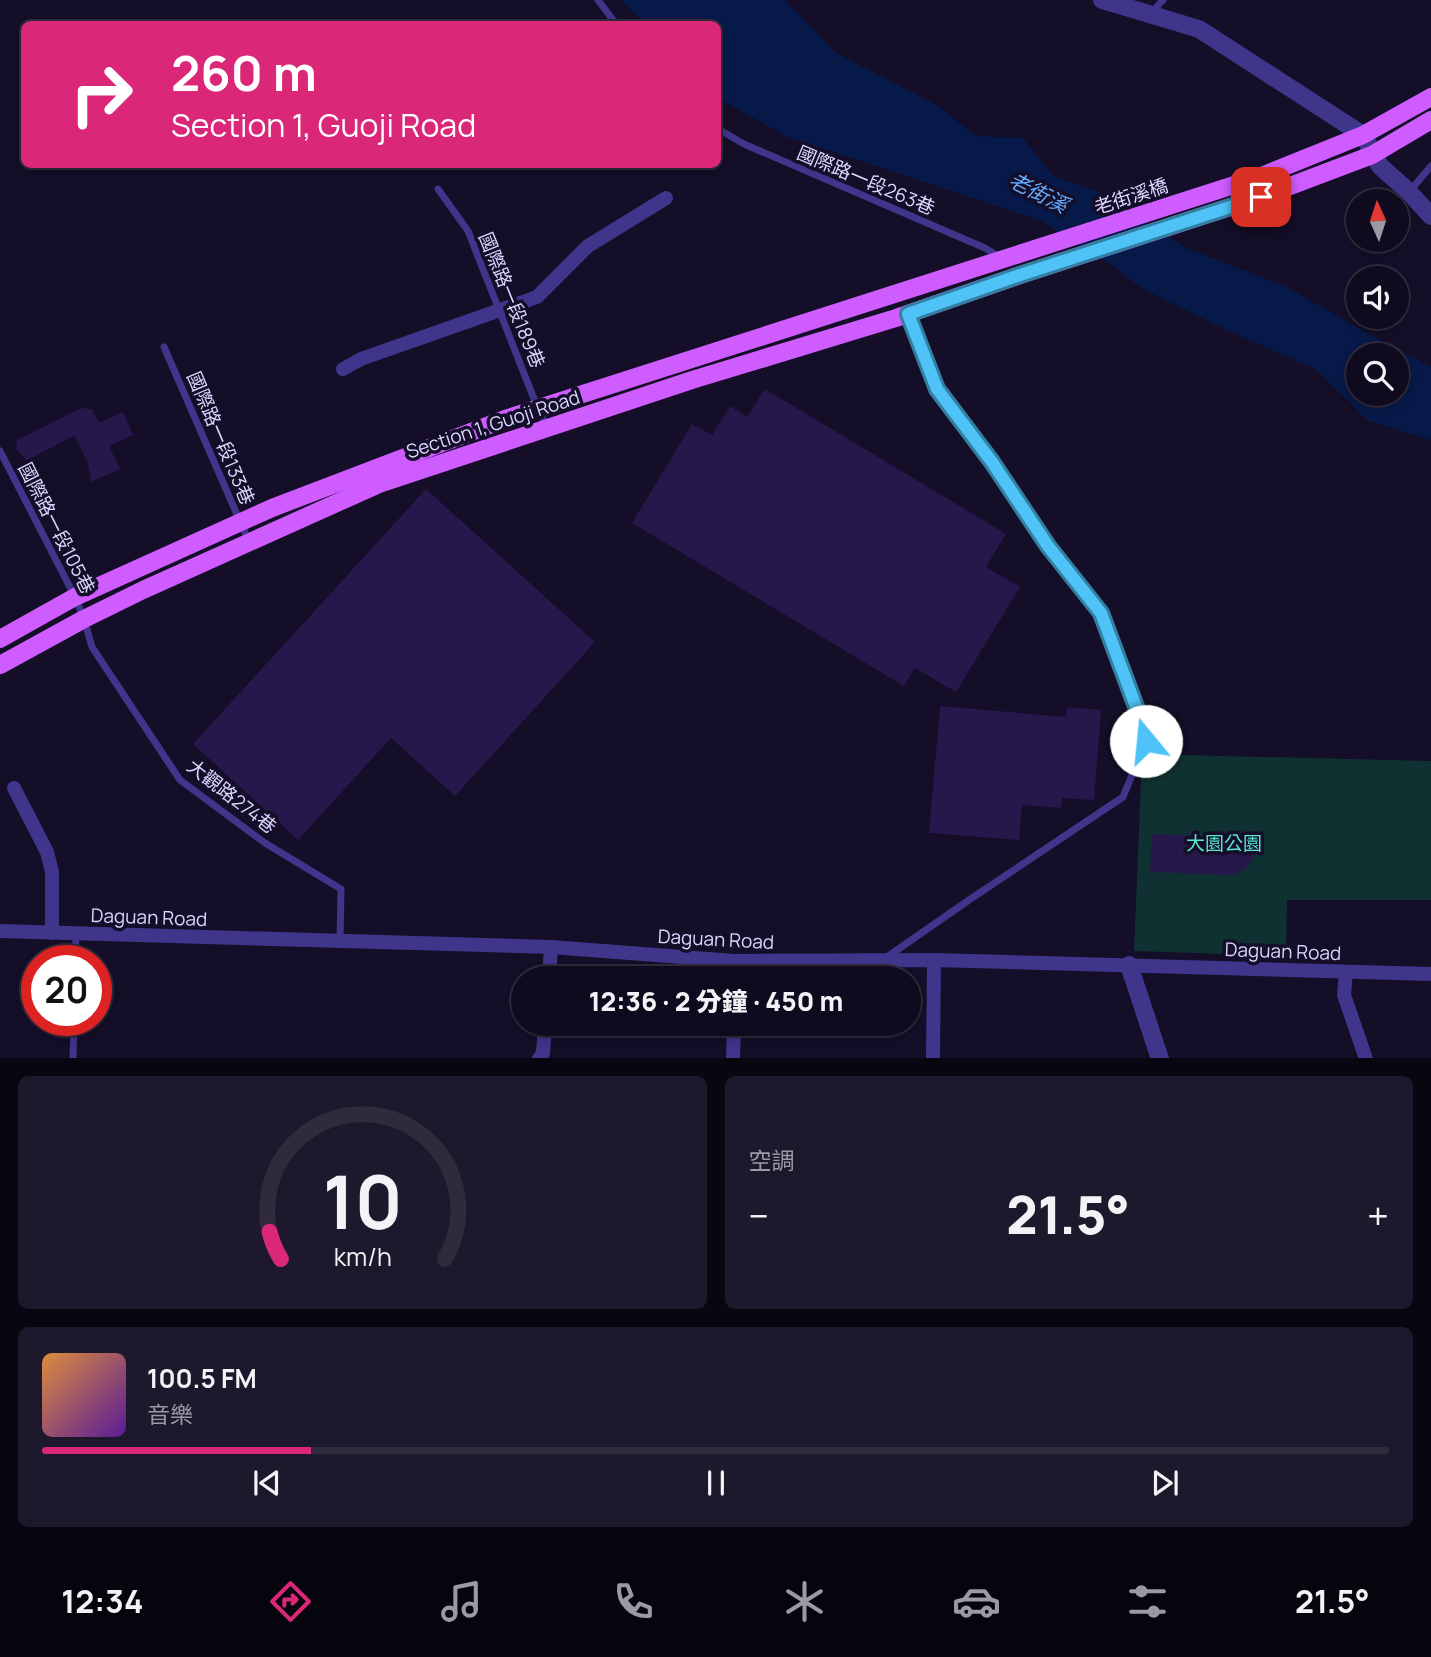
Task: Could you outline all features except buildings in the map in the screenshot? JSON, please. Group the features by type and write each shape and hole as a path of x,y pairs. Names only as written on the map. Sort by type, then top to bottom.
{"main road":[{"path":"1363,135 1431,97"},
{"path":"1372,155 1431,120"},
{"name":"老街溪橋","path":"1009,258 1259,177 1363,135"},
{"name":"Section 1, Guoji Road","path":"0,666 143,590 379,485 692,380 908,314 1261,197 1372,155"},
{"name":"Section 1, Guoji Road","path":"0,639 75,597 272,508 509,418 1009,258"}],"street":[{"path":"1102,0 1157,7 1199,29 1363,135 1380,166 1406,189"},
{"path":"1409,192 1431,216"},
{"path":"343,369 361,359 537,297 588,246 666,198"},
{"path":"14,788 50,862 52,933"},
{"name":"Daguan Road","path":"0,931 551,947 734,961 934,960 1431,974"},
{"path":"550,966 551,947"},
{"path":"933,1058 934,960"},
{"path":"734,961 734,966"},
{"path":"1129,965 1160,1058"},
{"path":"1346,972 1343,995 1366,1058"},
{"path":"540,1058 544,1036"},
{"path":"733,1058 734,1036"}],"lane":[{"path":"598,0 614,21"},
{"name":"國際路一段263巷","path":"721,131 744,144 1009,258"},
{"path":"1409,192 1431,166"},
{"name":"國際路一段189巷","path":"438,189 468,231 547,428"},
{"path":"880,961 1123,797 1146,741 1101,613 1048,546 992,462 937,389 908,314"},
{"name":"國際路一段133巷","path":"164,347 249,542"},
{"name":"國際路一段105巷","path":"0,451 85,619"},
{"name":"大觀路274巷","path":"85,619 92,648 180,780 265,843 341,889 340,942"},
{"path":"76,934 76,945"},
{"path":"73,1058 74,1036"}],"green space":[{"name":"大園公園","path":"1142,754 1431,761 1431,900 1287,900 1286,956 1134,951"}],"water":[{"name":"老街溪","path":"620,0 785,0 836,53 937,105 976,136 1023,138 1053,176 1097,191 1186,248 1285,286 1346,321 1346,329 1360,329 1386,343 1346,343 1346,399 1317,370 1141,288 1114,267 1039,220 787,137 721,100 721,21 643,21"},
{"path":"1409,355 1431,367 1431,440 1367,420 1353,406 1409,406"}],"route":[{"path":"1146,741 1101,613 1048,546 992,462 937,389 908,314 1261,197"}]}
